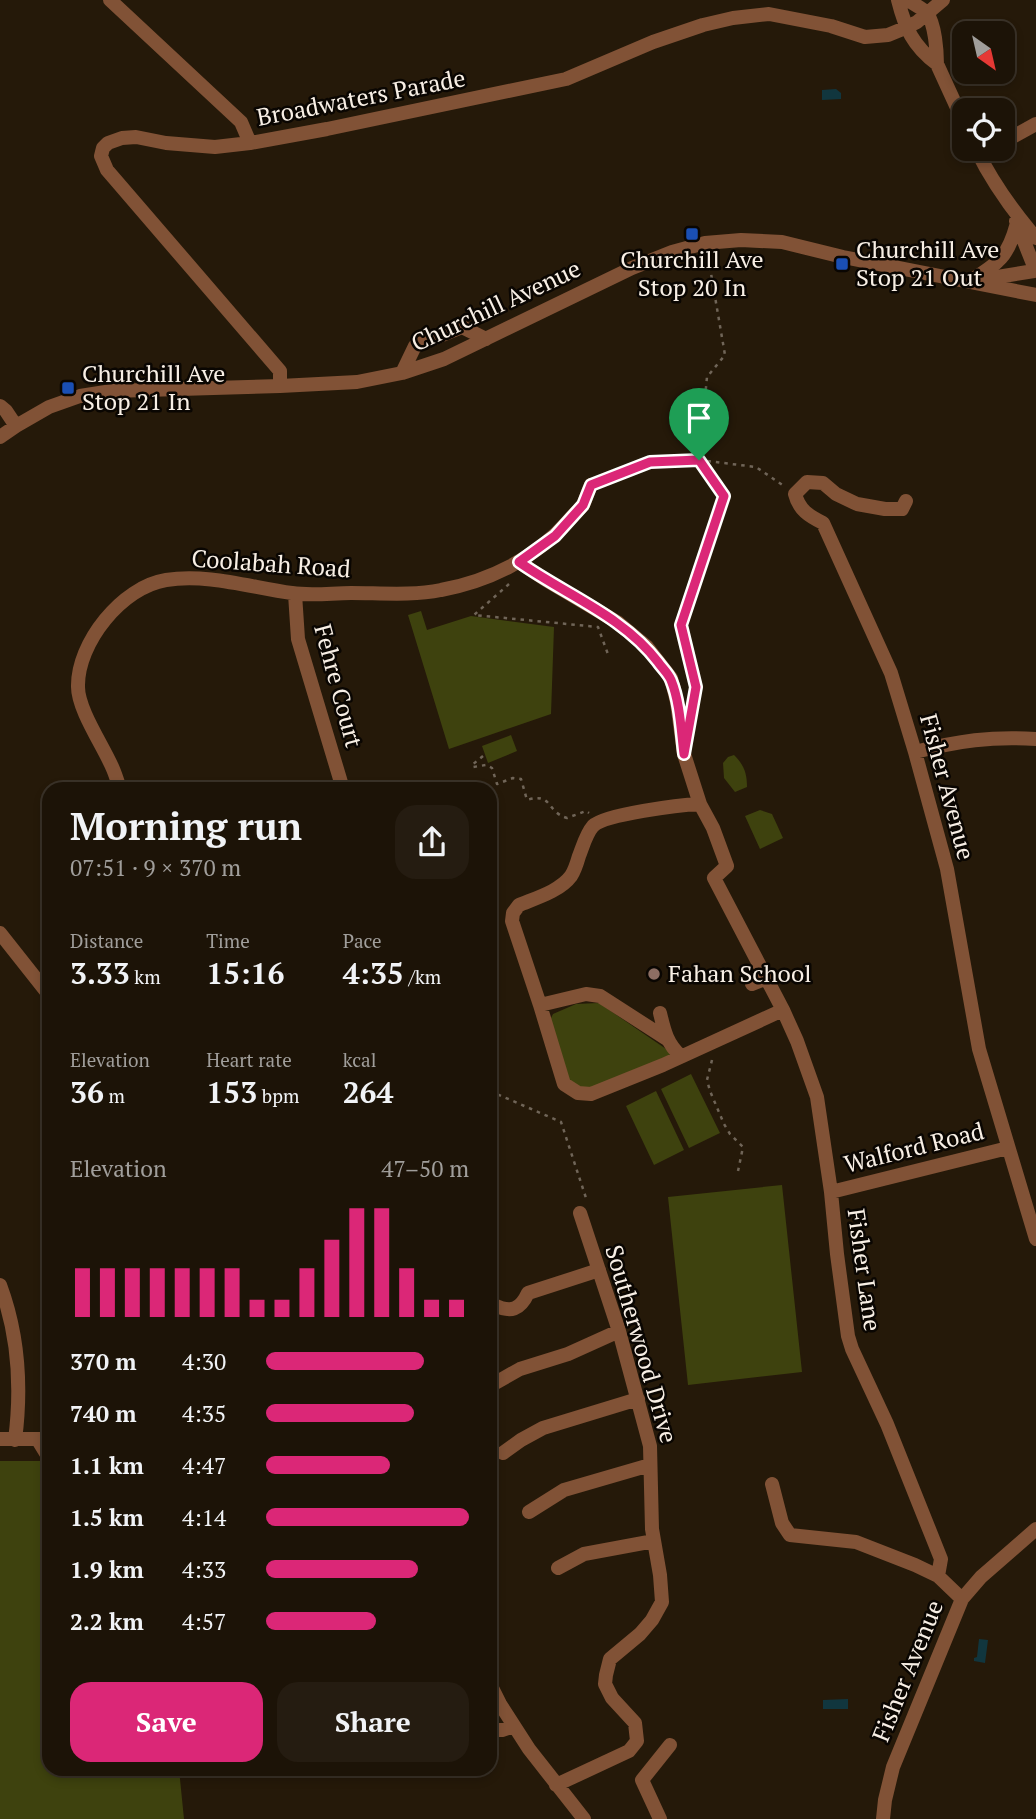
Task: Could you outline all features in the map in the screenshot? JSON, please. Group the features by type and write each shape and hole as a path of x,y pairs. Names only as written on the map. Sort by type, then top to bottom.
{"street":[{"path":"110,0 241,122 250,143"},
{"path":"898,0 916,21 931,23 937,64 953,98"},
{"path":"908,0 916,21"},
{"path":"937,64 910,37 916,21 943,0"},
{"name":"Broadwaters Parade","path":"280,386 280,371 107,170 101,156 108,143 136,137 166,143 215,147 327,129 566,79 653,43 703,25 733,18 769,14 831,26 865,37 888,35 916,21"},
{"path":"1015,135 1036,124"},
{"path":"986,161 991,179 1014,216 1035,274"},
{"path":"1014,216 1036,238"},
{"path":"970,281 1001,260 1011,245 1014,216"},
{"name":"Churchill Avenue","path":"0,437 49,407 80,396 112,391 357,382 402,373 444,359 632,268 672,252 705,243 741,240 782,242 843,257 1036,295"},
{"name":"Churchill Avenue","path":"970,281 1035,274"},
{"path":"402,373 415,346 462,327 486,339"},
{"path":"0,406 16,426"},
{"path":"795,494 807,482 823,482 836,494 857,504 902,509 906,501"},
{"name":"Coolabah Road","path":"118,782 84,710 78,690 79,666 94,633 117,608 139,590 166,580 204,579 295,593 440,590 478,580 519,562 555,536 583,505 591,485"},
{"name":"Fisher Avenue","path":"795,494 797,503 805,514 823,523 891,673 947,869 979,1049 1036,1239"},
{"path":"519,562 617,622 647,647 670,678 677,702 684,754 700,804 647,810 599,822 587,836 570,878 560,887 519,905 513,913 512,921 564,1084 578,1093 591,1094 603,1090 783,1010"},
{"name":"Fehre Court","path":"295,593 298,639 341,782"},
{"path":"915,752 957,741 992,738 1036,739"},
{"name":"Fisher Lane","path":"700,804 713,828 727,866 714,878 783,1010 817,1097 848,1336 887,1424 941,1559 938,1576"},
{"path":"0,933 42,986"},
{"path":"752,984 767,978"},
{"path":"540,1005 586,994 600,996 667,1040"},
{"path":"660,1013 667,1040 681,1056"},
{"name":"Walford Road","path":"831,1192 1008,1148"},
{"name":"Southerwood Drive","path":"556,1785 629,1751 637,1741 635,1723 612,1698 605,1684 606,1675 610,1659 640,1634 662,1602 652,1529 650,1446 599,1270 584,1208"},
{"path":"497,1306 508,1310 515,1309 521,1305 528,1293 599,1270"},
{"path":"0,1284 17,1348 18,1390 7,1440 42,1440"},
{"path":"497,1382 520,1369 568,1354 618,1331"},
{"path":"503,1453 543,1427 638,1399"},
{"path":"530,1511 564,1490 650,1465"},
{"path":"772,1484 782,1523 790,1535 856,1542 915,1564 938,1576 961,1599"},
{"name":"Fisher Avenue","path":"883,1819 893,1767 961,1599 981,1577 1036,1529"},
{"path":"558,1569 584,1553 654,1541"},
{"path":"497,1696 514,1726 584,1819"},
{"path":"497,1730 514,1726"},
{"path":"660,1819 642,1780 670,1745"}],"path":[{"path":"691,714 696,687 681,625 724,496 699,460 707,377 725,355 705,243"},
{"path":"591,485 650,462 699,460 756,467 795,494"},
{"path":"509,584 474,615 598,627 609,657"},
{"path":"483,756 473,767 486,765 492,768 497,782"},
{"path":"497,783 513,778 522,779 527,800 538,797 545,799 559,816 568,818 586,811 599,822"},
{"path":"710,1042 712,1058 707,1080 710,1091 724,1124 743,1147 737,1176"},
{"path":"497,1094 561,1122 584,1208"}],"green space":[{"path":"421,611 427,630 471,616 554,627 551,714 449,749 408,615"},
{"path":"511,735 517,751 488,763 482,746"},
{"path":"734,755 744,770 747,787 735,792 724,778 723,763"},
{"path":"760,810 772,814 783,838 760,849 745,816"},
{"path":"599,1003 669,1051 671,1058 595,1090 579,1088 569,1083 549,1022 553,1014 576,1004"},
{"path":"691,1074 720,1133 689,1148 661,1089"},
{"path":"656,1091 684,1150 654,1165 626,1106"},
{"path":"782,1185 802,1372 688,1385 668,1197"},
{"path":"0,1461 42,1461 42,1776 180,1776 184,1819 0,1819"}],"water":[{"path":"836,89 841,93 841,99 822,100 822,90"},
{"path":"979,1639 988,1640 985,1663 974,1661"},
{"path":"848,1699 848,1709 823,1709 823,1700"}],"place":[{"name":"Churchill Ave Stop 20 In","path":"692,234"},
{"name":"Churchill Ave Stop 21 Out","path":"842,264"},
{"name":"Churchill Ave Stop 21 In","path":"68,388"},
{"name":"Fahan School","path":"654,974"}],"route":[{"path":"699,460 724,496 681,625 696,687 684,754 677,702 670,678 647,647 617,622 519,562 555,536 583,505 591,485 650,462 699,460"}]}
